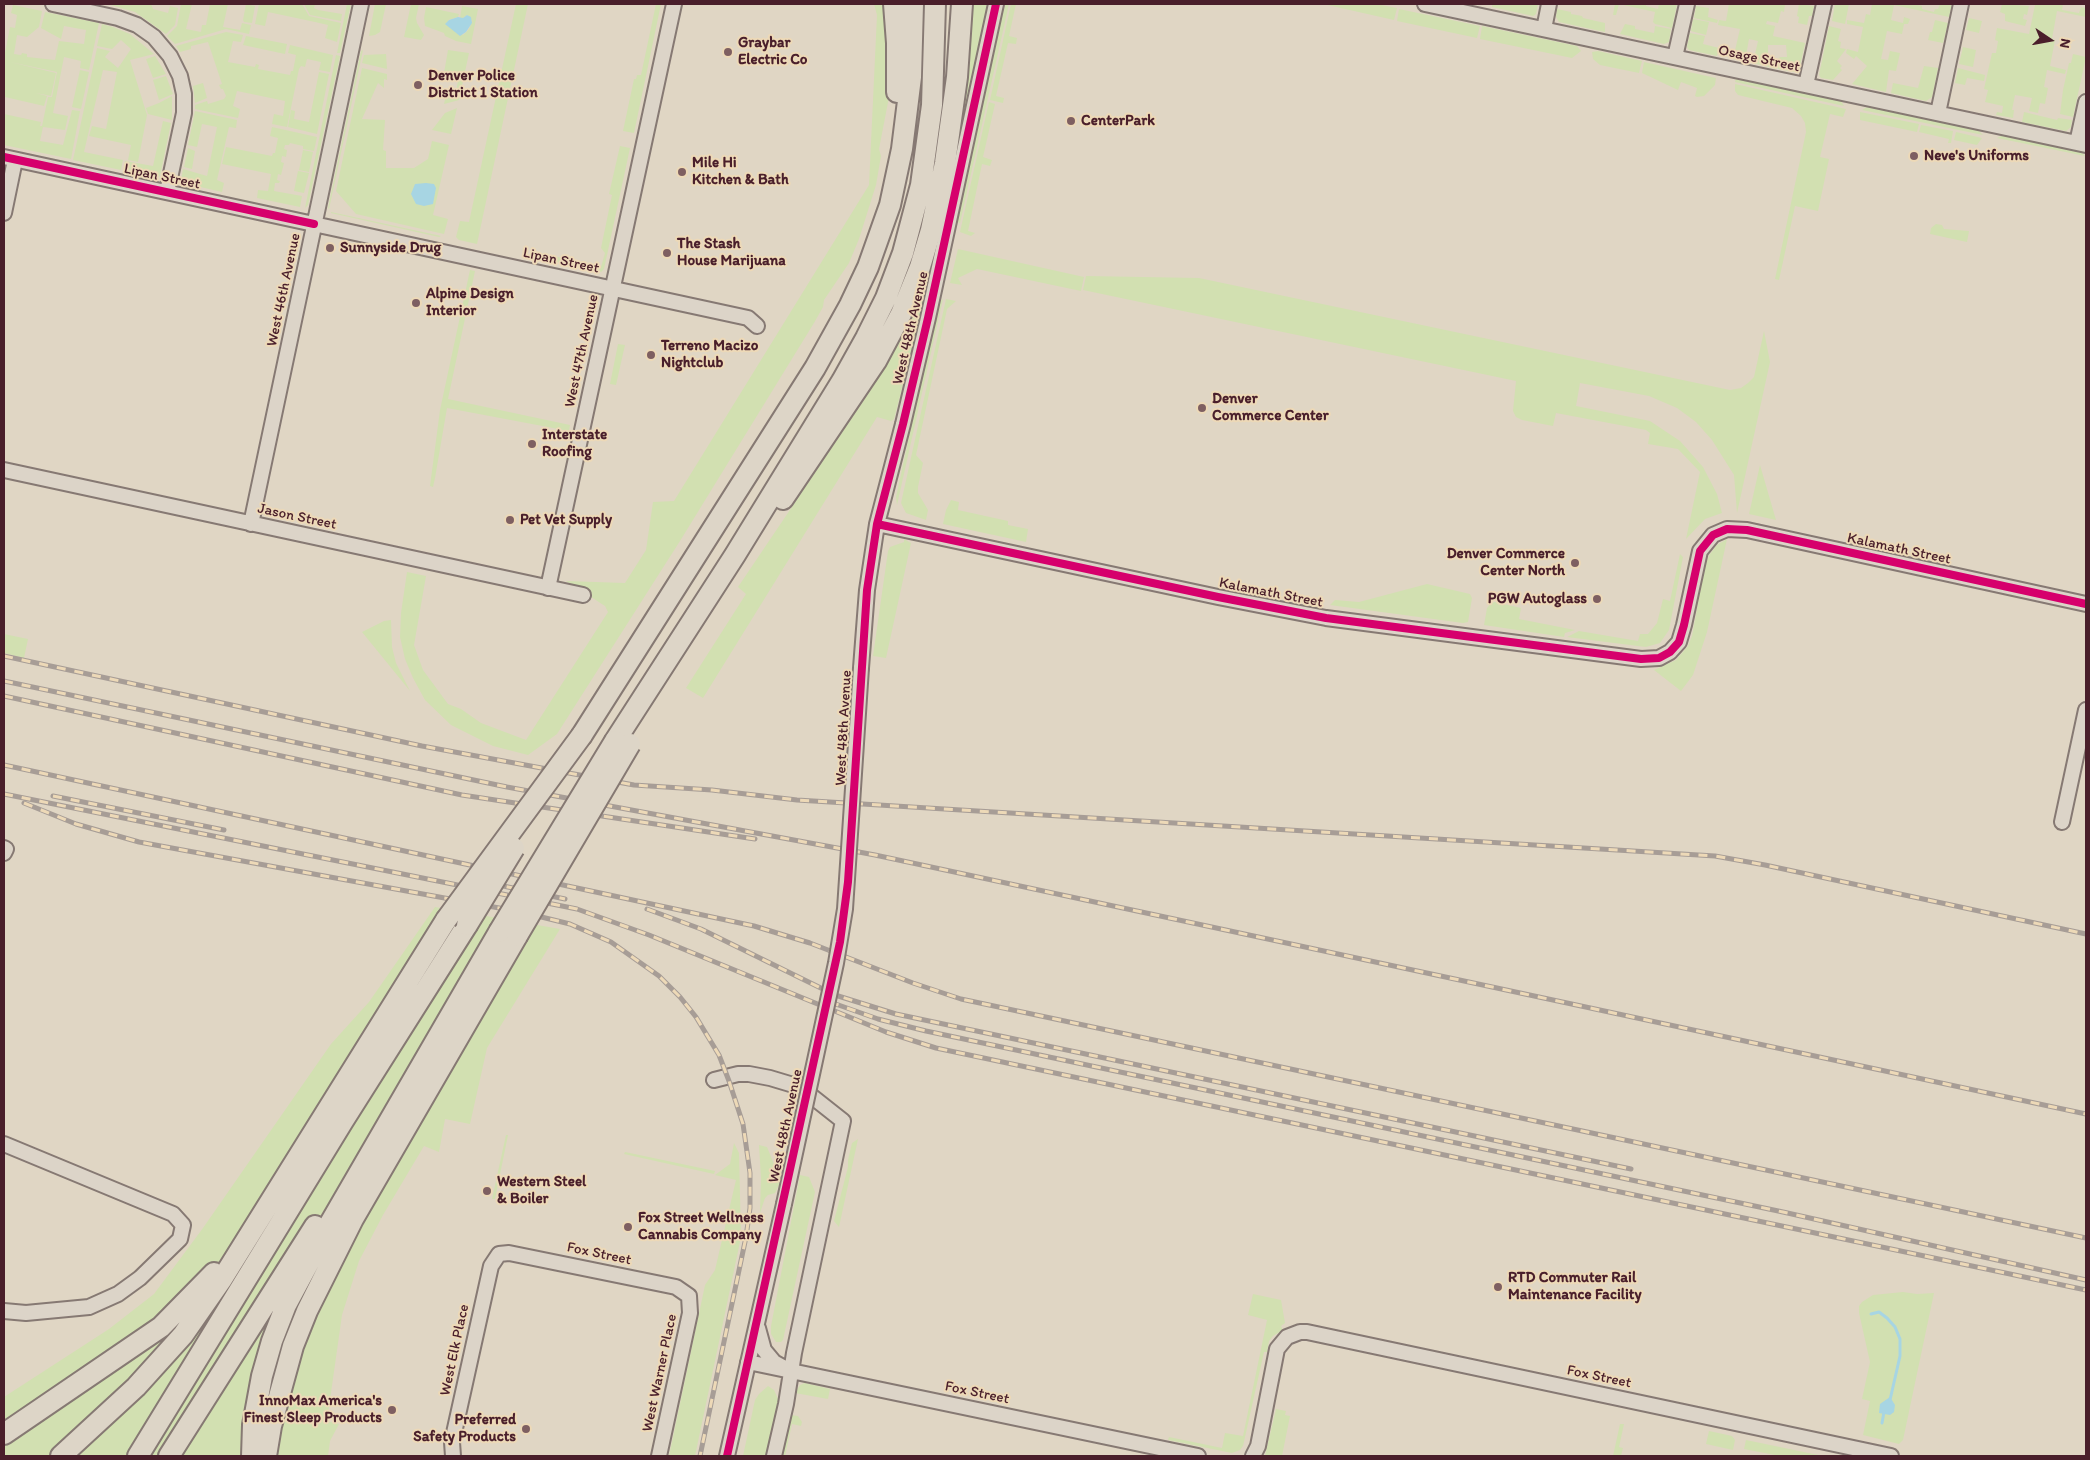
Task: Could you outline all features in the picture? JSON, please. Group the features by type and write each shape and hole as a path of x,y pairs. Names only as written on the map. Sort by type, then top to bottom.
{"highway":[{"path":"890,205 897,100 897,43 894,4"},
{"path":"138,1456 582,736 815,368 857,290 868,267 890,205 902,149 909,102 913,4"},
{"path":"266,1456 271,1426 293,1346 307,1311 362,1203 508,934 622,742 668,660 735,555 854,360 886,298 903,253 922,185 930,132 935,4"},
{"path":"735,555 778,506 827,436 876,361 911,293 930,237 945,163 958,70 962,4"},
{"path":"61,1456 136,1387 183,1335 222,1279 446,920 582,736"},
{"path":"168,1456 278,1300 439,1034 508,934"},
{"path":"4,1434 161,1327 225,1260 266,1209"},
{"path":"252,1456 253,1426 262,1376 272,1341 278,1300"}],"street":[{"path":"53,4 118,18 137,25 154,37 170,56 180,76 184,94 184,113 167,192"},
{"name":"West 46th Avenue","path":"251,524 360,4"},
{"name":"West 47th Avenue","path":"548,588 674,4"},
{"name":"West 48th Avenue","path":"727,1456 836,963 845,908 867,590 877,524 928,318 996,4"},
{"name":"Osage Street","path":"1425,4 2082,144"},
{"path":"1544,29 1549,4"},
{"path":"1675,57 1687,4"},
{"path":"1806,85 1824,4"},
{"path":"1938,114 1961,4"},
{"path":"2082,144 2086,102"},
{"path":"4,214 10,159"},
{"name":"Lipan Street","path":"10,159 748,318 757,326"},
{"name":"Jason Street","path":"4,470 582,596"},
{"name":"Kalamath Street","path":"877,524 1208,595 1326,618 1651,660 1664,656 1675,647 1682,635 1698,558 1708,539 1719,531 1727,529 1747,530 2086,604"},
{"path":"2062,822 2086,710"},
{"path":"4,848 6,849 4,853"},
{"path":"714,1080 738,1074 749,1074 764,1076 800,1087 843,1121 790,1370 786,1404 774,1456"},
{"path":"4,1144 173,1214 183,1225 180,1239 140,1278 118,1294 89,1307 26,1313 4,1311"},
{"name":"Fox Street","path":"499,1254 519,1254 676,1287 689,1296"},
{"name":"West Elk Place","path":"453,1456 452,1442 491,1266 499,1254"},
{"name":"West Warner Place","path":"659,1456 690,1313 689,1296"},
{"path":"758,1319 759,1336 764,1350 774,1362 790,1370"},
{"name":"Fox Street","path":"1253,1456 1258,1446 1277,1349 1286,1337 1300,1332 1342,1339 1891,1456"},
{"name":"Fox Street","path":"748,1362 1198,1456"}],"green space":[{"path":"107,4 151,4 153,9 168,13 170,6 178,8 175,25 166,34 135,12"},
{"path":"181,4 192,4 186,29 201,32 202,25 206,25 210,4 228,4 223,27 240,30 242,23 251,25 249,34 226,29 175,44 167,36 177,26"},
{"path":"246,4 255,6 252,23 244,22 243,20"},
{"path":"259,4 302,4 309,16 341,23 337,42 325,38 328,25 315,22 268,12 265,26 255,24"},
{"path":"304,4 315,4 314,8 318,10 342,14 341,21 310,15"},
{"path":"347,4 351,4 340,53 337,53"},
{"path":"375,4 386,4 380,32 369,36"},
{"path":"411,4 419,4 416,18 424,35 421,40 404,37"},
{"path":"516,4 528,4 477,244 459,240 456,237 460,221 469,222"},
{"path":"656,4 661,4 634,133 623,131 634,79 636,79 637,75 641,75"},
{"path":"874,4 888,4 890,92 879,149 881,156 876,185 859,239 849,263 824,300 823,307 814,323 680,541 557,734 528,755 493,746 451,725 425,700 405,659 400,637 401,613 407,572 426,576 414,645 423,670 448,704 461,709 481,723 526,740 608,612 605,606 566,581 625,583 646,550 653,502 674,501 869,185 877,15"},
{"path":"973,4 988,4 966,115 961,114"},
{"path":"1005,4 1009,4 960,223 957,222"},
{"path":"1011,4 1016,4 1009,36 1017,38 1016,44 1008,43 996,96 1004,98 1003,103 990,100"},
{"path":"1323,4 1376,4 1397,8 1394,20"},
{"path":"1492,4 1538,4 1536,14 1533,16 1492,7"},
{"path":"1615,4 1619,4 1616,15 1613,15"},
{"path":"1619,4 1646,4 1646,6 1658,9 1659,4 1677,4 1672,28 1655,24 1653,22 1655,12"},
{"path":"1729,4 1785,4 1784,12 1781,11 1778,23 1767,21 1766,24 1775,26 1773,36 1805,43 1799,71 1778,69 1778,59 1780,57 1787,57 1786,45 1768,45 1768,56 1770,59 1777,59 1777,69 1753,63 1758,41 1749,39 1745,61 1733,59 1740,29 1718,25 1719,20 1726,21"},
{"path":"1799,4 1814,6 1812,16 1809,16 1807,25 1798,23"},
{"path":"1835,4 1849,4 1845,24 1832,21"},
{"path":"1872,4 1913,4 1934,12 1940,4 1952,4 1949,17 1894,5 1891,20 1903,23 1904,17 1910,19 1908,24 1904,24 1902,34 1887,31 1881,59 1888,60 1890,51 1900,53 1896,71 1889,70 1886,92 1852,84 1867,66 1856,56 1854,59 1846,53 1847,49 1858,52 1863,27 1847,24 1847,20 1864,23 1866,14 1870,15"},
{"path":"2002,4 2029,6 2027,15 2024,14 2023,19 2027,20 2025,26 2005,21 2005,14 2000,12"},
{"path":"2030,4 2063,4 2062,10 2079,13 2081,7 2086,8 2086,17 2057,11 2052,39 2055,40 2050,66 2066,70 2065,74 2047,70 2044,87 2048,88 2045,104 2040,103 2038,113 2029,111 2032,98 2015,95 2012,110 2014,110 2013,118 1996,115 1997,112 2002,113 2003,106 1985,102 1988,90 1984,89 1992,53 1996,53 1998,41 1995,40 1997,28 2029,34 2035,5"},
{"path":"13,5 42,11 39,27 27,37 17,35 14,54 27,54 27,57 55,60 59,41 84,44 86,30 64,26 61,39 41,28 45,12 99,23 89,70 80,68 81,61 64,57 53,113 68,116 65,130 43,127 40,141 63,145 72,110 80,111 71,159 4,145 4,114 41,122 40,126 42,126 48,97 52,97 57,72 10,62 56,73 51,96 36,93 47,96 44,106 5,97 4,99 4,58 10,27 15,28 17,15 11,13"},
{"path":"462,6 478,9 471,44 456,41 445,36 444,33 425,26 426,7 459,14 458,17 448,20 463,35 469,29 472,21 467,15 460,18"},
{"path":"1696,6 1709,8 1708,17 1718,20 1717,23 1694,18"},
{"path":"1399,9 1480,26 1477,38 1397,21"},
{"path":"1557,9 1605,23 1605,32 1559,22 1556,17"},
{"path":"1969,18 1982,21 1979,33 1966,30"},
{"path":"1693,19 1709,22 1706,35 1691,31"},
{"path":"1935,20 1948,23 1943,43 1928,40"},
{"path":"102,24 130,34 154,54 130,60 147,115 138,162 128,160 131,145 89,136 92,126 106,129 117,72 103,70 84,152 123,160 121,170 73,160 97,48 110,51 105,57 118,68 131,49 121,40 112,49 97,46"},
{"path":"1625,24 1635,26 1635,29 1654,33 1655,26 1671,29 1669,42 1664,44 1620,34"},
{"path":"1482,26 1577,46 1581,51 1572,58 1480,39"},
{"path":"1829,26 1841,29 1838,41 1841,42 1840,48 1846,49 1837,61 1842,66 1840,68 1842,70 1833,80 1821,78 1819,75"},
{"path":"226,32 243,35 241,42 233,41 228,62 255,67 256,64 259,65 258,69 290,75 291,71 293,71 296,55 288,53 290,45 333,55 330,72 319,70 321,62 307,59 305,67 301,66 299,69 287,127 272,124 274,114 283,116 285,101 237,91 233,106 240,109 238,118 195,109 195,105 207,101 208,104 224,99 226,96 219,85 222,84 208,42 191,46 191,49 180,52 176,46"},
{"path":"1690,33 1705,36 1703,44 1719,48 1717,56 1689,50 1687,47"},
{"path":"246,36 287,44 285,54 243,45"},
{"path":"1963,47 1976,50 1973,67 1959,64"},
{"path":"363,50 329,209 361,51"},
{"path":"448,50 469,53 459,100 444,104 446,95 455,96 459,76 444,73"},
{"path":"1598,51 1642,61 1639,73 1600,65 1593,59 1592,52"},
{"path":"386,54 387,69 362,63 364,55"},
{"path":"2073,54 2086,57 2073,117 2060,114 2063,90"},
{"path":"336,55 340,56 308,205 305,208"},
{"path":"155,56 166,74 153,78 146,59"},
{"path":"1644,62 1716,78 1715,85 1704,96 1697,97 1695,96 1697,88 1681,82 1678,90 1642,73"},
{"path":"1924,66 1938,68 1932,97 1926,101 1891,93 1893,83 1918,88"},
{"path":"362,68 387,74 387,80 384,79 384,88 378,83 362,119 385,120 383,150 386,151 386,168 414,168 428,159 432,141 449,145 433,215 448,219 444,234 356,214 336,191"},
{"path":"1958,68 1985,75 1984,81 1967,78 1965,85 1955,83"},
{"path":"80,70 89,72 81,109 72,107"},
{"path":"319,72 329,74 317,134 288,127 291,110 295,111 294,119 309,122"},
{"path":"166,76 173,94 159,100 153,80"},
{"path":"1736,78 1841,101 1844,106 1735,82"},
{"path":"203,83 207,98 195,103 193,86"},
{"path":"1735,84 1846,109 1843,117 1830,114 1820,157 1829,159 1818,211 1795,206 1779,280 1775,279 1806,132 1805,123 1801,116 1792,108 1738,95 1735,91"},
{"path":"172,96 172,120 148,114 146,108"},
{"path":"989,102 995,104 983,157 992,160 990,166 982,164 968,231 975,233 971,236 960,232"},
{"path":"1867,107 1978,130 1983,135 1862,110"},
{"path":"457,108 451,134 432,130 445,113"},
{"path":"195,111 237,120 236,128 229,127 217,180 224,183 222,192 183,183 181,180 183,169 207,176 217,127 202,124 197,147 188,145"},
{"path":"1860,112 1919,124 1917,132 1860,120"},
{"path":"2024,112 2057,120 2058,118 2072,120 2071,127 2066,131 2022,122"},
{"path":"163,121 171,123 160,176 157,178 123,171 125,161 153,166"},
{"path":"1921,125 1953,131 1951,143 1948,143 1949,139 1919,132"},
{"path":"272,127 317,137 314,151 303,149 303,146 290,143 285,145 284,149 287,150 286,157 282,156 281,162 284,163 281,175 278,174 277,180 280,181 275,183 274,191 302,196 300,207 257,198 258,190 268,191 271,174 222,164 226,147 272,156 275,153 278,138 270,136"},
{"path":"1956,132 1982,138 1977,145 1954,140"},
{"path":"2003,135 2081,152 2085,156 1997,138"},
{"path":"620,146 630,148 604,269 601,272 553,261 554,256 601,267 605,253 601,248 612,195 609,194"},
{"path":"188,148 195,151 192,169 184,167"},
{"path":"303,150 313,152 309,172 299,170"},
{"path":"298,171 309,173 304,193 294,191"},
{"path":"331,212 441,236 439,237"},
{"path":"1936,224 1942,225 1944,229 1969,231 1967,242 1930,234 1931,228"},
{"path":"958,249 1084,277 1081,291 977,269 958,278 962,285 950,283"},
{"path":"470,270 475,271 448,399 570,425 569,431 447,408 433,487 430,486 440,410"},
{"path":"1086,276 1199,278 1730,390 1741,388 1754,377 1764,331 1770,362 1737,513 1734,475 1712,440 1696,422 1677,408 1649,396 1580,383 1576,406 1650,421 1680,441 1703,467 1717,494 1722,513 1705,519 1686,539 1700,472 1678,449 1648,444 1650,433 1646,430 1556,413 1553,426 1522,420 1516,417 1513,411 1516,381 1083,290"},
{"path":"924,283 928,289 894,419 891,421 877,417 703,698 686,688 746,594 738,587 868,394 911,313"},
{"path":"943,299 897,505 896,497 938,303"},
{"path":"946,299 956,301 947,309 916,455 923,463 918,493 928,510 926,520 906,513 901,503"},
{"path":"618,344 625,345 616,385 610,384"},
{"path":"1760,465 1776,520 1749,514"},
{"path":"951,500 959,502 958,510 1008,521 1008,525 1028,529 1026,542 943,524 946,510"},
{"path":"904,539 911,543 886,658 873,656 888,551 890,547 904,542"},
{"path":"1727,539 1707,632 1693,675 1681,691 1654,670 1676,660 1688,646 1692,636 1705,565 1717,545"},
{"path":"1680,554 1683,557 1669,630 1660,643 1646,647 1567,637 1579,631 1638,641 1640,634 1648,634 1657,623 1663,599 1670,601"},
{"path":"1427,584 1470,594 1472,598 1468,622 1463,623 1330,605 1335,600 1359,602"},
{"path":"1495,602 1521,608 1519,619 1575,630 1565,633 1564,637 1484,625 1487,608 1491,603"},
{"path":"391,620 392,647 396,663 410,691 362,632 384,621"},
{"path":"4,634 28,639 24,658 4,653"},
{"path":"435,907 560,929 487,1048 470,1124 445,1119 439,1152 424,1146 383,1215 359,1261 342,1315 327,1421 339,1424 330,1441 328,1456 4,1456 4,1397 109,1329 154,1294 203,1228 331,1044 369,1002"},
{"path":"506,1135 508,1135 495,1199 492,1199"},
{"path":"858,1139 839,1227 834,1221 852,1143"},
{"path":"734,1143 739,1153 741,1237 695,1456 669,1456 705,1285 715,1270 736,1180 715,1175 730,1164"},
{"path":"759,1145 767,1147 781,1181 775,1193 765,1198 760,1213 761,1178"},
{"path":"625,1152 715,1171 714,1174 624,1154"},
{"path":"800,1175 809,1177 815,1192 783,1340 776,1342 771,1334 771,1326"},
{"path":"1903,1292 1917,1294 1934,1293 1903,1440 1899,1444 1863,1435 1870,1401 1862,1399 1870,1362 1859,1306 1873,1295"},
{"path":"1253,1294 1281,1300 1285,1323 1281,1326 1283,1330 1273,1336 1269,1341 1267,1352 1264,1352 1243,1446 1240,1450 1232,1453 1168,1440 1169,1437 1222,1448 1225,1433 1243,1436 1267,1320 1248,1315"},
{"path":"805,1383 830,1389 828,1399 795,1393 800,1385"},
{"path":"768,1386 774,1390 779,1401 767,1456 743,1456 755,1400"},
{"path":"1276,1409 1286,1411 1285,1415 1290,1416 1282,1456 1265,1456"},
{"path":"791,1415 798,1416 802,1422 801,1426 792,1424 785,1456 782,1456"},
{"path":"1620,1424 1624,1424 1619,1447 1623,1448 1621,1456 1613,1456"},
{"path":"1709,1431 1732,1436 1735,1440 1733,1450 1706,1444"},
{"path":"1746,1440 1823,1456 1780,1456 1744,1449"}],"water":[{"path":"467,15 471,17 472,23 466,32 460,36 445,24 449,20 458,17 463,18"},
{"path":"415,184 434,184 436,188 433,204 424,206 416,204 411,194"},
{"path":"1890,1397 1895,1405 1894,1412 1890,1415 1879,1413 1880,1404"}],"waterway":[{"path":"1871,1314 1879,1312 1887,1318 1895,1327 1900,1339 1900,1356 1890,1400"},
{"path":"1882,1423 1884,1412"}],"railway":[{"path":"4,656 422,746 634,785 712,790 797,800 1715,856 2086,934"},
{"path":"4,681 507,787 875,855 2086,1114"},
{"path":"4,696 462,795 755,839"},
{"path":"4,765 754,926 810,943 913,983 961,999 2086,1238"},
{"path":"4,794 577,909 649,935 886,1032 936,1048 2086,1290"},
{"path":"53,796 224,830"},
{"path":"24,803 76,824 139,842 521,912 570,924 611,942 659,976 680,997 696,1017 719,1055 743,1124 750,1173 750,1208 746,1237 700,1456"},
{"path":"489,883 565,899"},
{"path":"647,909 701,929 835,995 896,1014 1631,1169"},
{"path":"830,1002 878,1019 926,1031 1783,1212 2086,1280"}],"cycle path":[{"path":"727,1456 840,942 848,882 867,590 877,524 928,318 996,4"},
{"path":"4,157 314,224"},
{"path":"877,524 1218,597 1326,618 1641,659 1659,658 1670,652 1679,642 1700,551 1713,535 1727,529 1747,530 2086,604"}],"place":[{"name":"Graybar Electric Co","path":"728,52"},
{"name":"Denver Police District 1 Station","path":"418,85"},
{"name":"CenterPark","path":"1071,121"},
{"name":"Neve's Uniforms","path":"1914,156"},
{"name":"Mile Hi Kitchen & Bath","path":"682,172"},
{"name":"Sunnyside Drug","path":"330,248"},
{"name":"The Stash House Marijuana","path":"667,253"},
{"name":"Alpine Design Interior","path":"416,303"},
{"name":"Terreno Macizo Nightclub","path":"651,355"},
{"name":"Denver Commerce Center","path":"1202,408"},
{"name":"Interstate Roofing","path":"532,444"},
{"name":"Pet Vet Supply","path":"510,520"},
{"name":"Denver Commerce Center North","path":"1575,563"},
{"name":"PGW Autoglass","path":"1597,599"},
{"name":"Western Steel & Boiler","path":"487,1191"},
{"name":"Fox Street Wellness Cannabis Company","path":"628,1227"},
{"name":"RTD Commuter Rail Maintenance Facility","path":"1498,1287"},
{"name":"InnoMax America's Finest Sleep Products","path":"392,1410"},
{"name":"Preferred Safety Products","path":"526,1429"}]}
